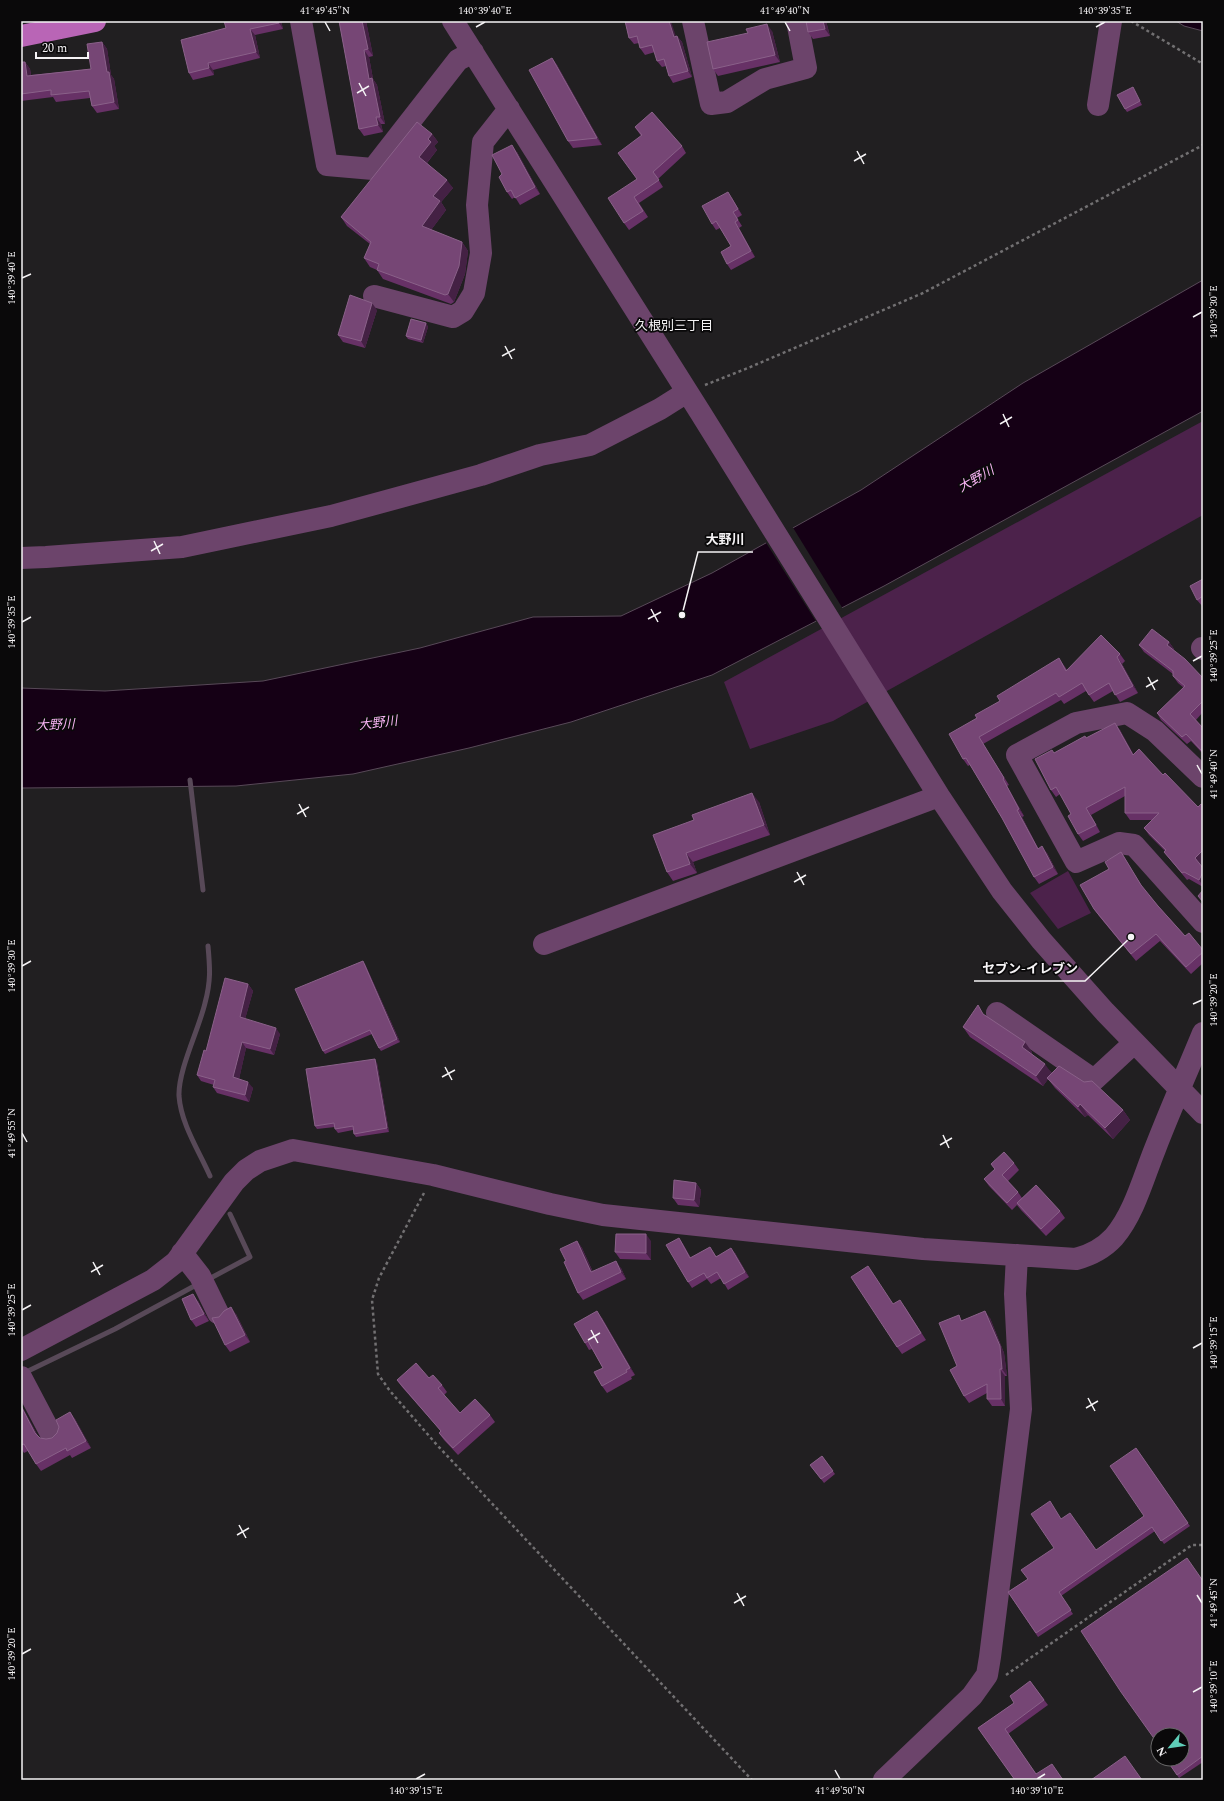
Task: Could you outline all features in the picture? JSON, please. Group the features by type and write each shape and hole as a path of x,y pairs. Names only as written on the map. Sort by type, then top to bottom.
{"main road":[{"path":"21,36 95,21"}],"street":[{"path":"301,21 327,165 373,169 458,60 473,52"},
{"path":"453,21 700,412 939,796 1002,891 1041,940 1134,1043 1203,1113"},
{"path":"692,21 712,104 726,102 765,79 806,68 796,21"},
{"path":"1098,105 1111,21"},
{"path":"374,296 453,317 463,311 474,293 481,253 477,205 483,142 510,110"},
{"path":"21,558 182,547 331,516 481,475 540,455 590,445 660,409 687,392"},
{"path":"1203,777 1155,731 1127,713 1076,723 1017,755 1076,862 1119,843 1134,845 1203,922"},
{"path":"544,944 939,796"},
{"path":"997,1014 1094,1080 1134,1043"},
{"path":"21,1350 153,1280 176,1262 234,1182 246,1170 260,1161 274,1155 293,1150 433,1176 550,1204 604,1215 923,1249 1076,1259 1090,1255 1102,1248 1115,1236 1132,1208 1179,1088 1203,1034"},
{"path":"182,1253 203,1282 218,1313"},
{"path":"884,1780 972,1696 986,1675 990,1657 1021,1409 1015,1294 1017,1255"},
{"path":"22,1379 51,1434"}],"path":[{"path":"1131,21 1203,64"},
{"path":"687,392 748,368 923,293 1203,145"},
{"path":"433,1176 379,1278 372,1300 378,1374 390,1391 437,1445 752,1780"},
{"path":"986,1675 1000,1679 1192,1545 1203,1546"}],"shaded area":[{"path":"1203,421 1203,515 833,721 750,749 724,682"},
{"path":"1068,871 1091,913 1058,929 1030,893"}],"water":[{"path":"1176,21 1203,21 1203,31 1184,26"},
{"path":"1203,280 1203,411 884,586 712,675 571,722 469,748 353,774 236,786 21,788 21,688 105,691 263,681 420,648 533,617 621,616 712,573 861,490 1023,383"}],"pier":[{"path":"792,526 843,609 817,623 765,541"}],"building":[{"path":"224,21 278,21 279,23 250,29 256,52 208,63 209,68 189,73 181,40 226,28"},
{"path":"339,21 362,21 368,49 364,50 369,79 372,78 380,117 376,117 378,125 359,129"},
{"path":"625,21 669,21 674,37 677,36 688,71 669,76 664,59 657,61 652,45 640,48 637,36 629,38"},
{"path":"806,21 823,21 825,29 808,32"},
{"path":"767,24 775,55 713,69 707,42 748,33 746,29"},
{"path":"102,42 114,102 92,106 89,91 51,95 51,90 21,94 21,62 25,62 27,76 91,69 87,44"},
{"path":"552,58 597,138 568,141 529,70"},
{"path":"1133,87 1140,101 1125,109 1117,95"},
{"path":"652,112 682,146 653,172 659,180 634,197 643,211 624,223 608,198 637,179 618,153 642,135 635,127"},
{"path":"417,122 432,134 428,139 431,142 419,157 447,180 433,196 440,201 422,226 462,242 459,266 448,294 445,295 377,270 379,264 364,258 371,242 341,217"},
{"path":"512,145 535,187 515,198 511,190 507,192 499,177 502,174 492,155"},
{"path":"728,192 738,209 733,212 738,220 735,222 751,251 727,264 721,252 731,246 716,221 712,224 702,206"},
{"path":"350,295 372,303 361,341 338,335"},
{"path":"411,319 426,323 421,340 406,336"},
{"path":"1203,579 1203,596 1197,600 1190,586"},
{"path":"1152,629 1169,642 1167,645 1185,659 1203,678 1203,701 1190,714 1203,728 1203,752 1186,734 1182,737 1157,713 1185,686 1173,676 1173,671 1139,645"},
{"path":"1101,635 1120,654 1117,657 1133,686 1115,695 1109,683 1089,695 1082,683 1059,697 1056,693 979,737 1004,778 1003,779 1019,809 1017,810 1038,849 1042,846 1053,867 1034,877 1002,818 966,758 963,759 949,734 977,718 975,715 1000,701 997,696 1059,658 1066,671"},
{"path":"1115,723 1133,755 1139,749 1163,775 1165,773 1198,807 1201,804 1203,805 1203,850 1195,858 1203,868 1203,872 1199,880 1184,872 1182,873 1164,852 1166,850 1144,828 1159,813 1125,813 1125,787 1086,808 1096,825 1078,834 1068,816 1071,814 1056,787 1051,790 1035,759 1052,750 1054,753 1085,736 1086,738"},
{"path":"752,793 764,825 686,853 690,864 667,872 653,835 694,820 692,815"},
{"path":"1121,852 1141,885 1158,906 1185,936 1189,933 1203,950 1203,952 1186,967 1156,934 1131,954 1094,909 1080,885 1109,869 1105,862"},
{"path":"1203,890 1203,902 1198,896"},
{"path":"363,961 397,1039 379,1048 370,1030 323,1051 295,989"},
{"path":"225,978 248,984 240,1017 276,1028 270,1049 242,1042 233,1077 248,1082 245,1095 213,1087 215,1080 197,1075 204,1050 206,1051"},
{"path":"978,1005 983,1014 1025,1042 1022,1047 1045,1064 1036,1076 963,1027"},
{"path":"375,1059 387,1128 354,1134 353,1126 335,1129 334,1123 315,1126 306,1069"},
{"path":"1059,1066 1084,1082 1092,1081 1123,1110 1105,1128 1080,1104 1078,1107 1047,1078"},
{"path":"1004,1152 1014,1163 1002,1175 1018,1192 1007,1203 984,1179 995,1169 991,1164"},
{"path":"674,1180 696,1183 694,1200 673,1198"},
{"path":"1036,1185 1060,1211 1041,1229 1017,1203"},
{"path":"616,1234 646,1234 646,1253 615,1252"},
{"path":"679,1238 690,1258 710,1247 716,1257 731,1248 745,1272 724,1284 717,1272 707,1278 704,1273 688,1282 666,1245"},
{"path":"577,1241 591,1272 616,1261 621,1272 578,1293 564,1262 566,1261 560,1249"},
{"path":"868,1266 893,1304 900,1300 921,1333 897,1347 851,1277"},
{"path":"193,1294 204,1314 191,1320 182,1299"},
{"path":"231,1307 245,1335 225,1345 212,1318 219,1317 224,1311"},
{"path":"597,1311 630,1368 626,1370 627,1372 602,1386 594,1372 603,1368 588,1341 585,1343 574,1324"},
{"path":"985,1311 1000,1346 1002,1369 1000,1369 1001,1399 987,1399 987,1384 964,1396 950,1370 957,1366 939,1323 959,1315 961,1321"},
{"path":"416,1363 429,1378 433,1375 442,1385 438,1388 460,1413 475,1399 490,1415 453,1448 439,1433 441,1431 397,1380"},
{"path":"21,1406 35,1433 40,1438 52,1438 57,1433 59,1427 56,1420 70,1412 86,1441 67,1451 66,1448 36,1464 24,1444 21,1445"},
{"path":"1136,1448 1188,1523 1161,1541 1152,1527 1059,1592 1071,1610 1036,1633 1008,1592 1028,1579 1021,1570 1054,1548 1031,1514 1050,1501 1061,1519 1070,1513 1096,1550 1144,1516 1110,1466"},
{"path":"822,1456 833,1471 821,1479 810,1465"},
{"path":"1187,1558 1203,1581 1203,1756 1190,1766 1190,1727 1150,1727 1150,1733 1081,1631"},
{"path":"1030,1681 1044,1700 1005,1729 1036,1774 1052,1764 1063,1780 1015,1780 978,1728 1014,1703 1010,1696"},
{"path":"1125,1756 1142,1780 1091,1780"},
{"path":"1172,1767 1188,1767 1177,1775"}],"waterway":[{"path":"190,780 203,890"},
{"path":"208,946 210,974 207,995 185,1062 179,1096 183,1117 210,1176"},
{"path":"207,1280 250,1257 230,1214"},
{"path":"24,1373 115,1329 198,1284"}],"place":[{"name":"大野川","path":"682,615"},
{"name":"セブン-イレブン","path":"1131,937"}],"district":[{"name":"久根別三丁目","path":"674,326"}]}
